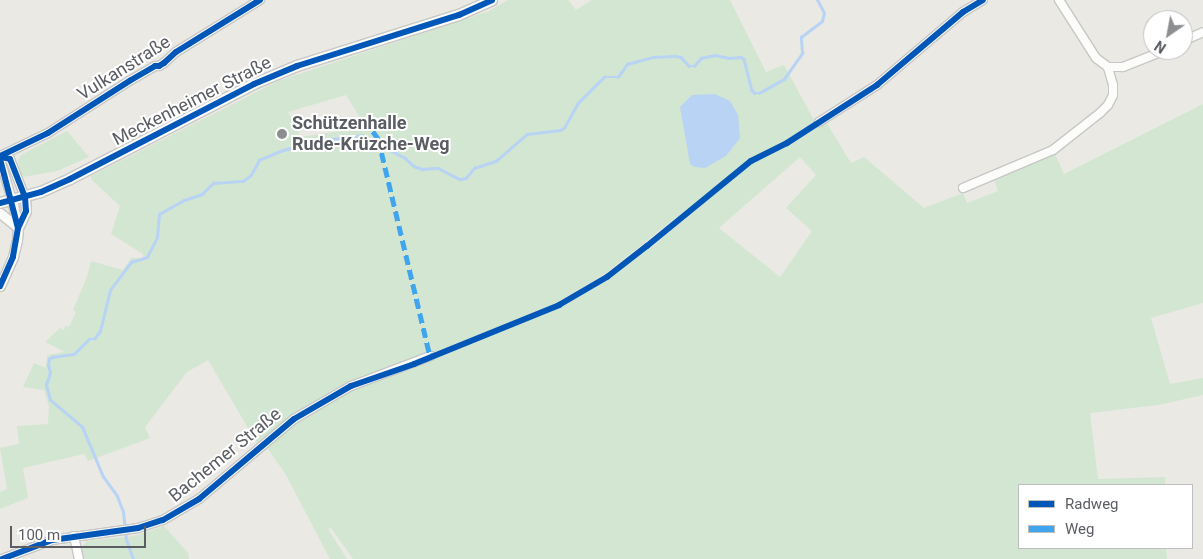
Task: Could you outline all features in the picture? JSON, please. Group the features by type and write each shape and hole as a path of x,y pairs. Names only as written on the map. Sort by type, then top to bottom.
{"main road":[{"name":"Meckenheimer Straße","path":"0,204 70,180 254,84 297,66 459,15 492,0"}],"street":[{"name":"Vulkanstraße","path":"0,157 48,133 131,80 155,66 159,66 176,52 260,0"},
{"path":"819,122 877,84 963,12 983,0"},
{"path":"963,188 1053,150 1108,105 1113,95 1113,85 1108,68 1096,58 1059,0"},
{"path":"1108,68 1123,67 1143,59"},
{"path":"0,286 13,257 18,228 26,211 25,197 10,159 0,157 18,228"},
{"path":"0,212 18,228"},
{"name":"Bachemer Straße","path":"2,559 52,540 132,529 163,520 184,510 294,419 350,386 430,356"},
{"path":"74,536 79,559"}],"green space":[{"path":"508,0 568,0 576,10 592,0 730,0 766,72 784,65 815,122 787,141 750,159 606,273 558,302 413,361 350,383 258,445 208,360 187,372 145,427 150,438 88,461 84,454 23,468 28,498 0,509 0,492 7,489 0,448 19,444 17,426 48,424 49,407 44,390 23,387 34,363 46,368 47,355 65,352 45,342 60,328 64,330 65,326 69,327 76,312 73,310 87,277 91,261 123,270 131,258 143,258 143,254 111,234 120,206 92,180 91,176 278,81 487,12","holes":["346,95 366,127 301,137 288,112"]},
{"path":"1203,104 1203,303 1151,318 1170,384 1203,378 1203,395 1158,405 1090,413 1098,479 1165,477 1165,484 1018,484 1018,549 1166,549 1167,559 353,559 331,528 328,529 347,559 330,559 286,475 266,446 295,421 351,388 560,308 608,279 649,249 753,163 826,122 851,163 864,157 924,208 963,193 967,203 998,191 994,180 1055,154 1064,174","holes":["800,157 816,175 786,208 812,231 780,277 719,228"]},
{"path":"67,131 89,157 57,171 23,177 19,169 18,160 21,155"},
{"path":"164,526 188,553 189,559 83,559 81,548 87,541 134,536"}],"water":[{"path":"715,94 730,101 738,115 740,138 726,156 705,168 695,167 690,164 680,107 692,95"}],"waterway":[{"path":"133,559 126,540 123,512 117,496 103,477 82,427 50,400 46,385 50,373 49,359 74,354 89,339 94,339 100,331 110,290 131,262 147,257 157,237 159,214 184,200 202,194 213,183 243,181 251,175 259,160 280,151 311,142 362,135 405,158 414,166 422,169 438,168 460,179 466,178 474,168 496,161 527,134 564,128 578,103 604,77 618,77 627,64 654,57 681,57 689,66 694,66 701,58 715,55 729,58 741,57 744,59 752,90 755,93 759,93 784,79 802,53 801,37 822,21 824,13 817,0"}],"marked path":[{"path":"364,119 378,138 430,356 434,355"}],"cycle path":[{"path":"0,156 48,133 131,80 164,63 176,52 260,0"},
{"path":"0,203 41,192 70,179 254,84 297,66 459,15 492,0"},
{"path":"2,559 52,540 138,528 163,520 199,499 294,419 351,386 414,364 559,305 607,277 751,161 787,143 877,85 963,12 983,0"},
{"path":"0,157 10,159 25,197 26,211 18,228"},
{"path":"0,159 18,228 13,257 0,286"}],"place":[{"name":"Schützenhalle Rude-Krüzche-Weg","path":"282,134"}]}
